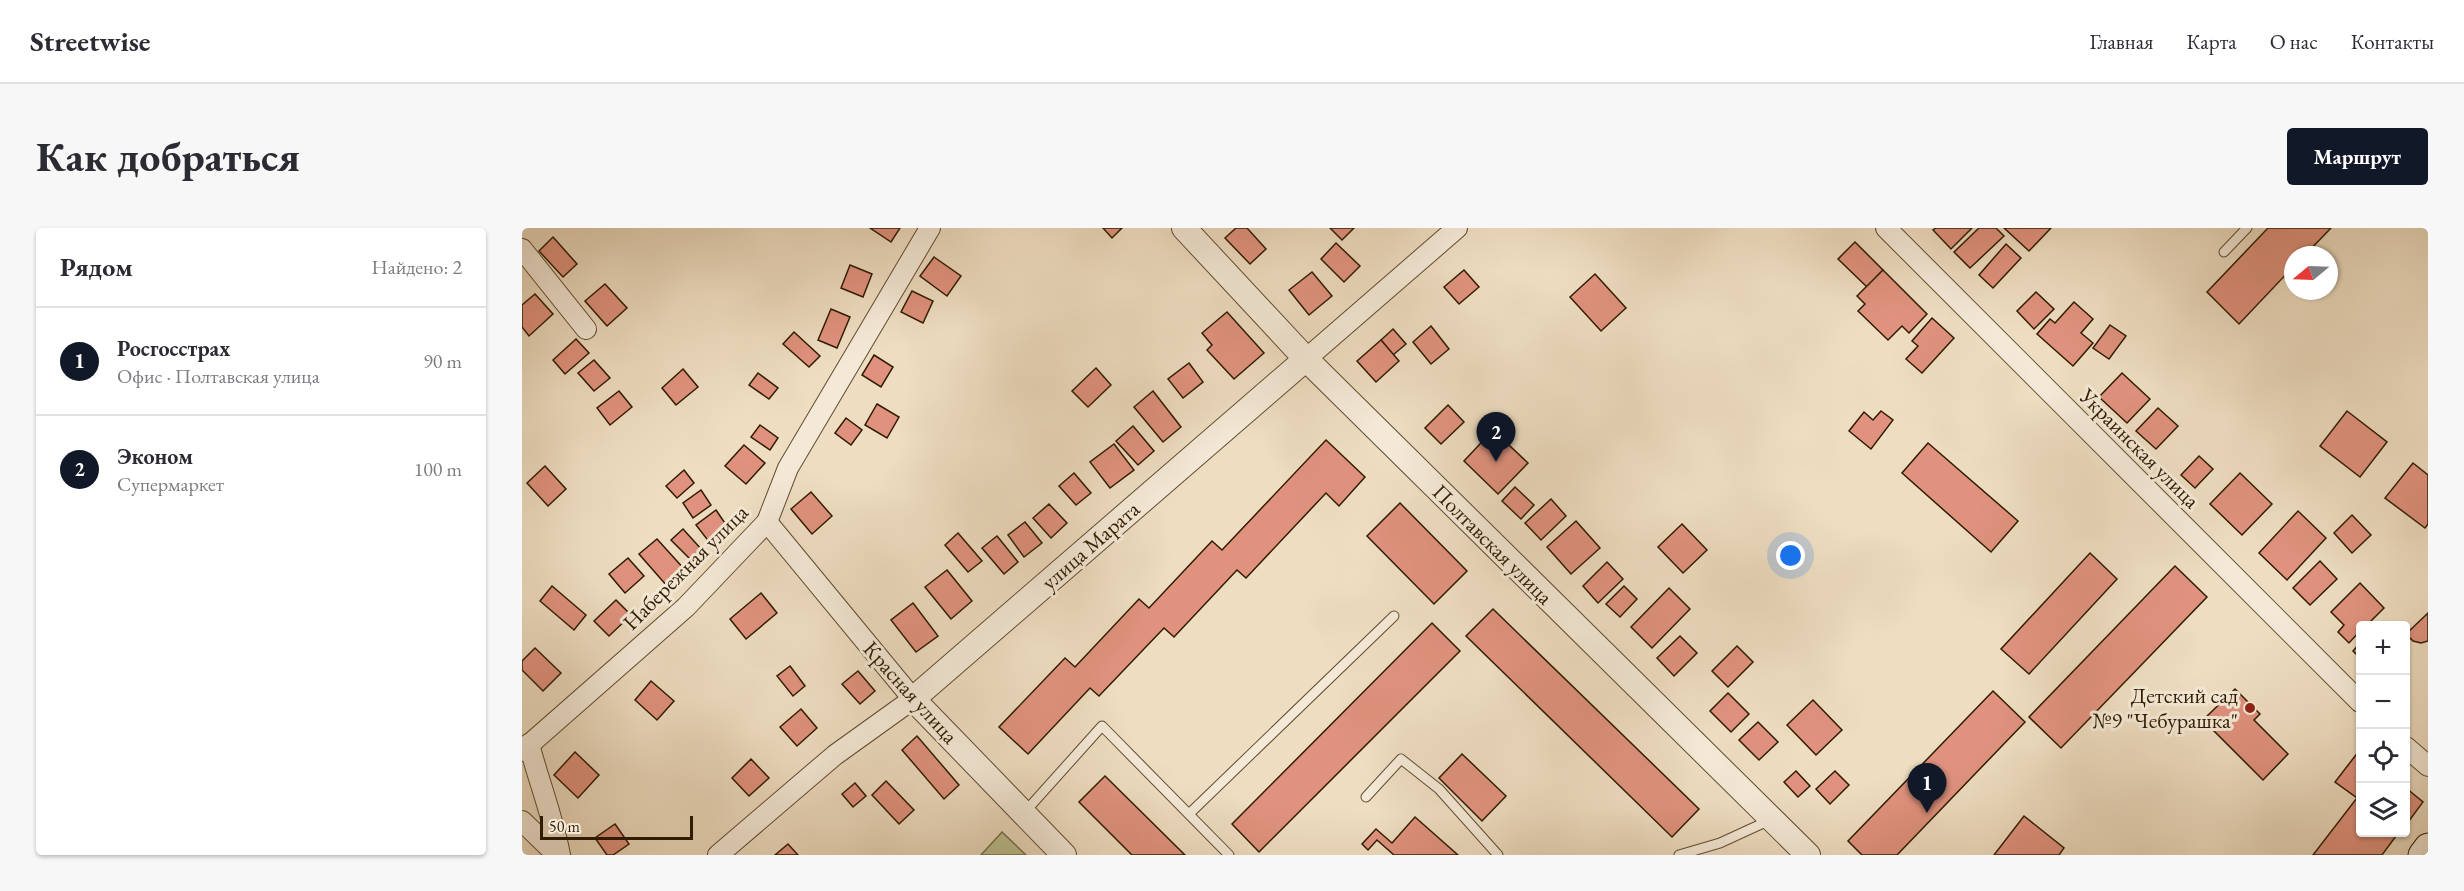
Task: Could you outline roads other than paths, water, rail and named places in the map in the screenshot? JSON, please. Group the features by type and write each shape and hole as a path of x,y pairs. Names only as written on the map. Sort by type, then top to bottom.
{"main road":[{"path":"2422,855 2428,847"}],"street":[{"name":"Набережная улица","path":"526,748 686,607 767,522 789,468 930,228"},
{"name":"Полтавская улица","path":"1184,228 1306,359 1808,855"},
{"name":"улица Марата","path":"718,855 835,755 913,699 1457,228"},
{"name":"Украинская улица","path":"1886,228 2356,697"},
{"path":"522,249 586,329"},
{"name":"Красная улица","path":"767,522 913,699 1064,855"},
{"path":"526,748 554,822 558,855"},
{"path":"2410,750 2428,766"},
{"path":"522,821 558,855"}],"lane":[{"path":"2224,252 2247,228"},
{"path":"1189,814 1394,616"},
{"path":"1024,813 1101,726 1229,855"},
{"path":"1366,797 1401,759 1439,789 1498,855"},
{"path":"1679,855 1720,843 1772,819"}],"place":[{"name":"Эконом","path":"1496,462"},
{"name":"Детский сад №9 \"Чебурашка\"","path":"2250,708"},
{"name":"Росгосстрах","path":"1927,813"}]}
